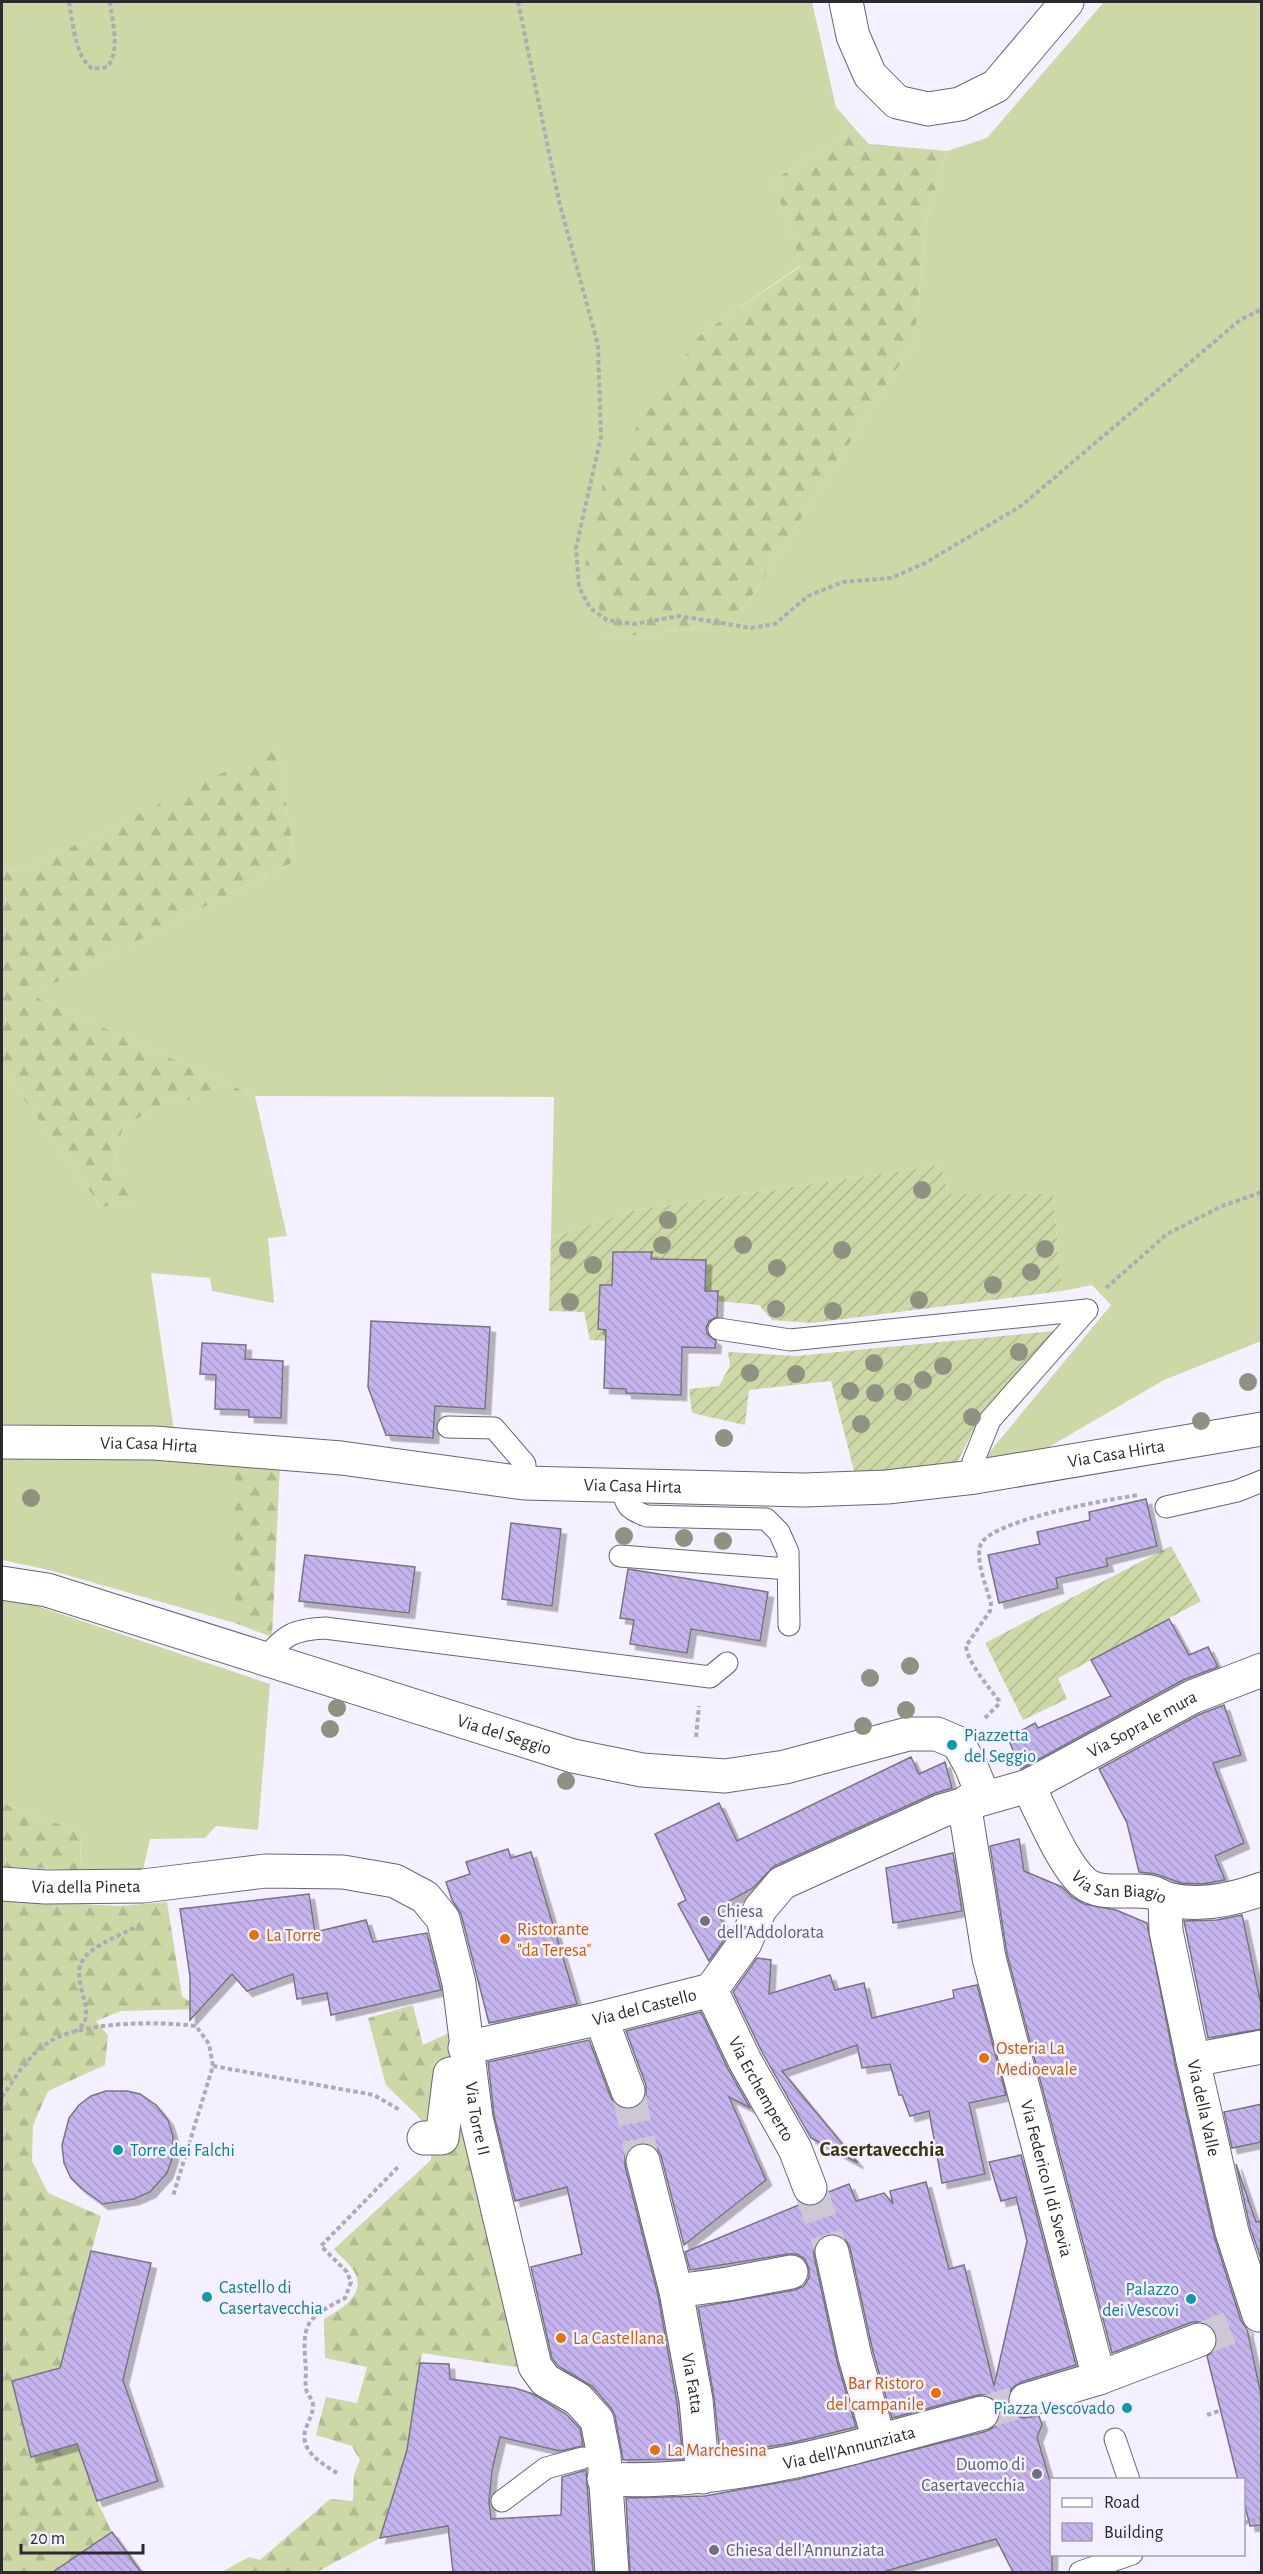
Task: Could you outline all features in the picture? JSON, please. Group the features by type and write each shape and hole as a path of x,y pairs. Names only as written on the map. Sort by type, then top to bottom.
{"street":[{"path":"846,2 853,36 870,75 897,102 928,109 960,104 996,86 1067,2"},
{"name":"Via Casa Hirta","path":"2,1442 154,1443 340,1458 524,1484 804,1490 887,1487 975,1477 1262,1429"},
{"name":"Via del Seggio","path":"2,1583 47,1590 573,1756 642,1770 724,1776 785,1767 908,1734 937,1734 958,1743"},
{"name":"Via Sopra le mura","path":"976,1800 1028,1786 1192,1697 1262,1670"},
{"path":"958,1743 972,1766 976,1800"},
{"name":"Via San Biagio","path":"1028,1786 1071,1868 1085,1884 1105,1890 1152,1892 1166,1899 1192,1903 1240,1897 1262,1889"},
{"name":"Via del Castello","path":"467,2060 601,2018 711,1990 745,1943 760,1909 782,1883 941,1811 976,1800"},
{"name":"Via Federico II di Svevia","path":"976,1800 966,1815 989,1958 1099,2378"},
{"name":"Via Torre II","path":"171,1884 265,1871 343,1872 395,1881 425,1897 443,1919 459,1983 476,2118 535,2366 545,2380 579,2399 597,2420 596,2462 612,2572"},
{"name":"Via della Pineta","path":"2,1884 45,1887 171,1884"},
{"name":"Via della Valle","path":"1166,1899 1166,1931 1193,2060 1232,2232 1256,2316"},
{"name":"Via Erchemperto","path":"711,1990 745,2061 795,2149 810,2188"},
{"path":"601,2018 628,2091"},
{"path":"1193,2060 1262,2047"},
{"path":"424,2139 442,2138 450,2074 467,2060"},
{"name":"Via Fatta","path":"643,2161 676,2291 696,2400 703,2478"},
{"path":"831,2258 879,2440"},
{"path":"676,2291 791,2272"},
{"path":"1026,2400 1099,2378 1199,2340"},
{"name":"Via dell'Annunziata","path":"596,2462 638,2481 703,2478 783,2465 982,2413"}],"lane":[{"path":"719,1329 790,1340 1087,1310"},
{"path":"975,1477 973,1462 990,1420 1087,1310"},
{"path":"448,1427 494,1428 525,1464 524,1484"},
{"path":"1166,1507 1237,1491 1262,1481"},
{"path":"622,1486 625,1501 631,1510 647,1516 766,1519 779,1532 788,1552 789,1625"},
{"path":"620,1556 788,1569"},
{"path":"265,1658 281,1639 297,1630 326,1628 710,1677 726,1663"},
{"path":"1115,2439 1128,2478"},
{"path":"502,2500 546,2469 596,2462"},
{"path":"1080,2572 1126,2556"}],"path":[{"path":"69,2 81,54 86,65 93,69 101,69 107,67 112,61 115,41 110,2"},
{"path":"518,2 558,201 598,345 601,437 576,548 579,587 590,608 607,620 634,624 679,616 751,628 775,624 808,596 843,582 891,578 916,567 1021,506 1240,320 1262,309"},
{"path":"1087,1310 1096,1296 1167,1234 1222,1206 1262,1192"},
{"path":"958,1743 999,1704 966,1646 990,1611 991,1603 978,1554 982,1542 1001,1528 1090,1502 1154,1493 1166,1507"},
{"path":"695,1741 702,1675"},
{"path":"73,2033 84,2024 86,2013 80,1989 79,1971 89,1953 143,1923 171,1884"},
{"path":"2,2097 27,2061 47,2043 73,2033 120,2024 166,2022 195,2026 209,2044 213,2066 173,2196"},
{"path":"213,2066 374,2095 420,2121 425,2128 424,2139 321,2246 348,2272 351,2282 345,2298 319,2312 304,2330 303,2355 306,2390 313,2403 312,2417 305,2430 307,2446 315,2460 338,2473"},
{"path":"1207,2415 1219,2411"},
{"path":"1245,2523 1262,2518"}],"green space":[{"path":"2,2 812,2 836,107 856,130 773,180 801,265 700,335 585,566 608,638 734,624 914,342 927,218 947,151 987,138 1104,2 1261,2 1261,1341 1164,1380 1021,1463 985,1467 988,1454 1111,1305 1092,1285 1062,1291 1053,1195 949,1194 941,1165 635,1210 551,1238 554,1097 255,1096 287,1236 268,1238 274,1303 212,1291 210,1278 151,1273 174,1431 2,1424 2,1069 102,1208 131,1200 115,1160 123,1127 167,1101 253,1095 30,995 295,861 277,747 24,870 2,871"},
{"path":"856,130 869,144 947,151 927,218 914,342 734,624 608,638 585,566 605,474 700,335 801,266 773,180"},
{"path":"277,746 295,861 31,995 255,1096 167,1101 123,1127 115,1160 132,1200 102,1208 2,1069 2,871 24,870"},
{"path":"941,1165 949,1194 1053,1194 1062,1291 812,1323 772,1320 759,1305 717,1301 717,1291 705,1291 705,1260 651,1259 651,1253 614,1252 612,1285 600,1285 598,1329 606,1330 606,1341 590,1340 584,1312 549,1311 551,1238 635,1210"},
{"path":"1054,1331 971,1435 954,1469 855,1475 831,1381 749,1390 745,1425 692,1413 689,1389 719,1386 730,1366 728,1352 796,1356"},
{"path":"2,1456 172,1459 235,1463 235,1623 49,1570 2,1560"},
{"path":"235,1463 280,1464 272,1637 235,1623"},
{"path":"1171,1546 1201,1601 1058,1678 1067,1699 1023,1720 985,1643"},
{"path":"2,1600 28,1603 270,1684 258,1830 216,1826 205,1838 150,1839 143,1870 80,1870 81,1832 2,1803"},
{"path":"2,1803 81,1832 80,1870 2,1867"},
{"path":"2,1900 119,1906 167,1902 182,1996 200,2009 121,2011 96,2021 108,2035 105,2065 48,2091 33,2125 32,2161 48,2193 101,2216 60,2368 12,2382 31,2457 77,2444 97,2501 112,2532 71,2560 78,2572 2,2572"},
{"path":"413,2005 423,2045 449,2033 522,2368 422,2353 407,2450 380,2538 317,2572 222,2572 249,2557 260,2560 330,2499 353,2501 354,2475 360,2460 352,2446 316,2435 326,2397 357,2403 367,2367 325,2358 324,2319 344,2306 355,2294 357,2287 354,2271 334,2249 431,2160 431,2129 386,2085 368,2018"}],"building":[{"path":"613,1252 652,1252 651,1259 706,1260 705,1291 718,1291 717,1317 709,1321 706,1328 707,1334 716,1341 715,1348 682,1347 681,1395 626,1393 626,1389 604,1388 606,1330 598,1329 600,1285 612,1285"},
{"path":"371,1321 490,1327 485,1409 435,1406 433,1438 386,1435 368,1387"},
{"path":"202,1343 246,1345 245,1359 283,1361 281,1418 249,1417 249,1410 215,1409 216,1375 200,1374"},
{"path":"1146,1499 1157,1546 1106,1559 1108,1566 1056,1578 1058,1588 999,1603 988,1555 1040,1544 1037,1532 1090,1520 1089,1512"},
{"path":"511,1523 561,1529 552,1606 502,1599"},
{"path":"305,1555 415,1567 409,1613 299,1601"},
{"path":"628,1569 768,1592 760,1641 691,1629 687,1653 630,1644 634,1620 620,1618"},
{"path":"1169,1619 1189,1655 1208,1647 1218,1667 1183,1680 1021,1769 1008,1738 1035,1723 1038,1728 1111,1696 1091,1660"},
{"path":"1224,1705 1241,1755 1213,1763 1244,1843 1215,1856 1225,1880 1202,1884 1181,1883 1156,1874 1139,1872 1127,1823 1099,1769 1200,1714"},
{"path":"911,1757 919,1774 945,1762 952,1788 933,1794 774,1866 753,1888 715,1909 729,1933 709,1961 678,1904 686,1900 655,1834 719,1803 737,1841"},
{"path":"1019,1839 1024,1871 1062,1887 1084,1904 1116,1910 1147,1923 1175,2064 1214,2236 1241,2321 1247,2329 1262,2399 1262,2525 1250,2526 1245,2506 1245,2478 1238,2478 1207,2356 1214,2351 1218,2342 1217,2334 1211,2326 1203,2322 1192,2322 1112,2353 1007,1954 990,1846"},
{"path":"508,1849 511,1858 531,1852 577,2004 489,2023 461,1914 452,1900 446,1882 470,1874 466,1862"},
{"path":"953,1853 962,1911 893,1923 886,1868"},
{"path":"309,1894 315,1932 366,1920 373,1942 427,1933 441,1990 331,2015 327,1993 297,1999 293,1974 247,1991 232,1974 190,2020 190,1976 180,1909"},
{"path":"1242,1915 1262,2009 1262,2029 1208,2038 1184,1921 1217,1920"},
{"path":"757,1958 771,1960 769,1994 830,1975 835,1990 864,1983 872,2018 954,1998 953,1990 977,1985 1006,2095 969,2103 985,2174 942,2183 929,2111 910,2116 902,2095 899,2095 890,2064 862,2068 857,2045 782,2071 858,2163 811,2138 762,2052 733,1992"},
{"path":"701,2012 728,2069 750,2108 729,2097 766,2180 684,2245 657,2148 649,2143 639,2143 630,2147 625,2155 625,2166 658,2295 677,2403 683,2459 623,2460 615,2416 611,2408 592,2386 558,2366 552,2358 531,2267 582,2254 567,2187 515,2201 494,2115 488,2062 589,2040 611,2098 617,2106 625,2110 634,2109 643,2102 646,2085 626,2031"},
{"name":"Torre dei Falchi","path":"106,2091 127,2091 140,2094 156,2105 168,2120 173,2136 173,2156 167,2173 150,2192 134,2199 103,2204 71,2178 64,2163 62,2145 69,2118 79,2105 91,2096"},
{"path":"1262,2104 1262,2142 1232,2148 1224,2112"},
{"path":"1021,2155 1076,2365 1021,2382 1012,2388 1008,2396 1008,2406 1014,2414 1022,2418 1039,2416 1042,2425 1037,2437 1050,2481 1052,2572 1013,2572 996,2539 883,2572 630,2572 626,2498 705,2496 799,2479 987,2431 996,2426 1000,2417 1000,2408 996,2400 987,2395 978,2395 892,2418 873,2352 850,2248 845,2239 837,2234 829,2234 819,2239 814,2247 814,2256 837,2361 856,2427 791,2443 720,2455 714,2397 698,2307 795,2290 804,2286 809,2278 809,2269 805,2259 797,2254 788,2254 690,2270 685,2252 801,2204 808,2207 817,2205 824,2200 828,2192 849,2184 856,2201 884,2193 893,2204 890,2191 926,2182 949,2269 964,2265 994,2386 1027,2241 1016,2197 1001,2201 989,2162"},
{"path":"1236,2164 1256,2222 1262,2221 1262,2262 1250,2227"},
{"path":"91,2251 151,2263 123,2380 158,2481 97,2501 77,2444 31,2457 12,2381 60,2368"},
{"path":"420,2363 449,2364 450,2379 515,2388 533,2394 566,2414 580,2429 583,2446 560,2451 500,2437 492,2470 489,2502 491,2519 561,2515 562,2477 586,2470 593,2572 453,2572 448,2526 380,2538 407,2450"},
{"path":"112,2532 141,2572 53,2572"}],"tunnel":[{"path":"628,2091 643,2161"},
{"path":"810,2188 832,2252"},
{"path":"1199,2340 1249,2320"},
{"path":"982,2413 1026,2400"}],"place":[{"name":"Piazzetta del Seggio","path":"952,1745"},
{"name":"Chiesa dell'Addolorata","path":"705,1921"},
{"name":"La Torre","path":"254,1935"},
{"name":"Ristorante \"da Teresa\"","path":"505,1939"},
{"name":"Osteria La Medioevale","path":"984,2058"},
{"name":"Torre dei Falchi","path":"118,2150"},
{"name":"Castello di Casertavecchia","path":"207,2297"},
{"name":"Palazzo dei Vescovi","path":"1191,2299"},
{"name":"La Castellana","path":"561,2338"},
{"name":"Bar Ristoro del campanile","path":"936,2393"},
{"name":"Piazza Vescovado","path":"1127,2408"},
{"name":"La Marchesina","path":"655,2450"},
{"name":"Duomo di Casertavecchia","path":"1037,2474"},
{"name":"Chiesa dell'Annunziata","path":"714,2550"}],"district":[{"name":"Casertavecchia","path":"882,2149"}]}
